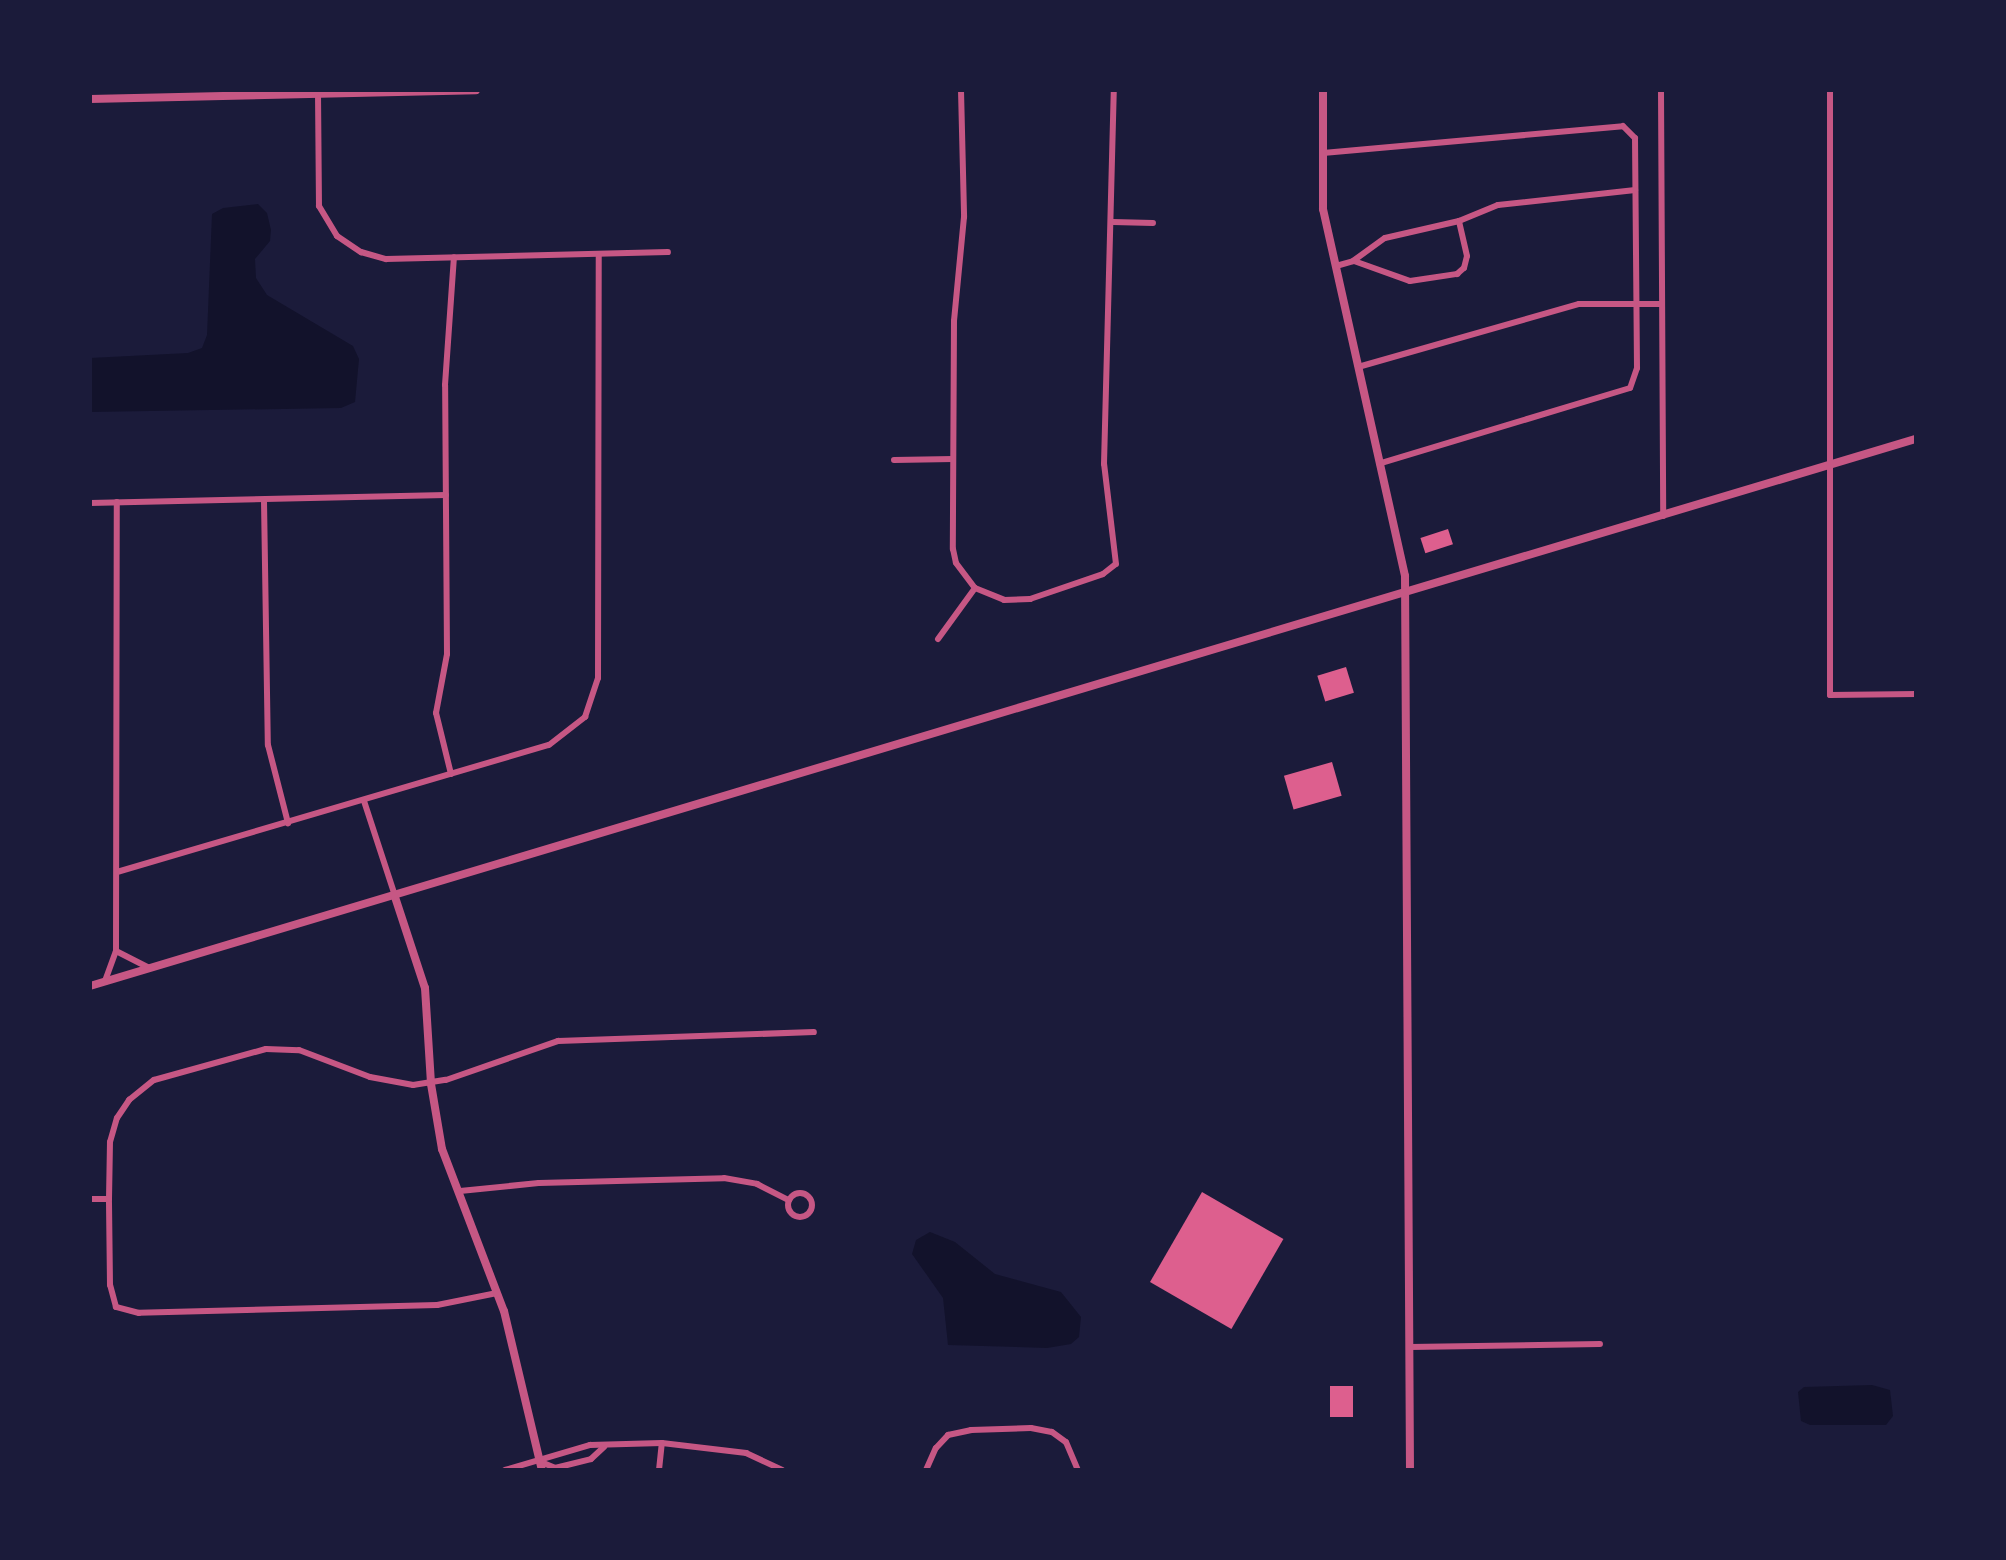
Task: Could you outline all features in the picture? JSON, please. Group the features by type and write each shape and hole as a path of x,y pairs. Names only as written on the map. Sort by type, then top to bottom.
{"street":[{"path":"90,99 476,90"},
{"path":"962,90 964,217 954,322 953,549 956,563 974,588 1004,600 1030,599 1102,574 1116,564 1104,464 1114,90"},
{"path":"1323,90 1323,209 1405,592 1410,1470"},
{"path":"1661,90 1664,516"},
{"path":"1830,90 1830,695 1916,694"},
{"path":"318,92 319,206 337,236 371,256 668,252"},
{"path":"1323,153 1623,126 1635,138 1637,368 1630,388 1379,464"},
{"path":"1336,266 1353,260 1384,238 1459,221 1510,202 1636,190"},
{"path":"1353,260 1410,281 1457,274 1464,268 1466,256 1459,221"},
{"path":"1113,222 1153,224"},
{"path":"117,872 550,745 577,726 596,693 599,254"},
{"path":"451,774 436,713 447,654 445,385 454,257"},
{"path":"1358,368 1562,308 1662,304"},
{"path":"90,986 1916,439"},
{"path":"894,460 953,460"},
{"path":"90,503 446,495"},
{"path":"264,500 268,746 288,823"},
{"path":"106,982 116,950 117,502"},
{"path":"938,638 974,588"},
{"path":"364,800 425,988 431,1084 442,1149 496,1293 542,1466"},
{"path":"116,950 152,968"},
{"path":"496,1293 437,1305 140,1312 116,1307 110,1285 110,1142 123,1108 138,1091 183,1070 281,1048 315,1055 387,1081 431,1084 558,1041 814,1032"},
{"path":"460,1192 539,1183 724,1178 757,1184 789,1200"},
{"path":"90,1199 109,1199"},
{"path":"1410,1347 1600,1344"},
{"path":"926,1470 936,1448 948,1435 971,1430 1034,1428 1066,1442 1078,1470"},
{"path":"542,1466 553,1453 590,1445 662,1443 746,1453 782,1470"},
{"path":"659,1470 662,1443"},
{"path":"505,1470 555,1468 591,1459 604,1447"}],"shaded area":[{"path":"258,204 267,213 271,230 270,241 255,259 256,278 267,295 353,346 359,359 355,402 341,408 90,412 90,358 188,353 202,348 207,335 212,214 223,208"},
{"path":"930,1232 955,1242 995,1274 1061,1292 1081,1317 1079,1337 1071,1344 1047,1348 948,1345 943,1298 912,1254 916,1240"},
{"path":"1872,1385 1890,1390 1893,1416 1886,1425 1810,1425 1801,1421 1798,1392 1804,1387"}],"building":[{"path":"1448,529 1453,544 1425,553 1420,538"},
{"path":"1346,667 1354,693 1325,702 1317,676"},
{"path":"1332,762 1342,796 1294,809 1284,776"},
{"path":"1202,1192 1283,1239 1231,1329 1150,1282"},
{"path":"1330,1386 1353,1386 1353,1417 1330,1417"}]}
